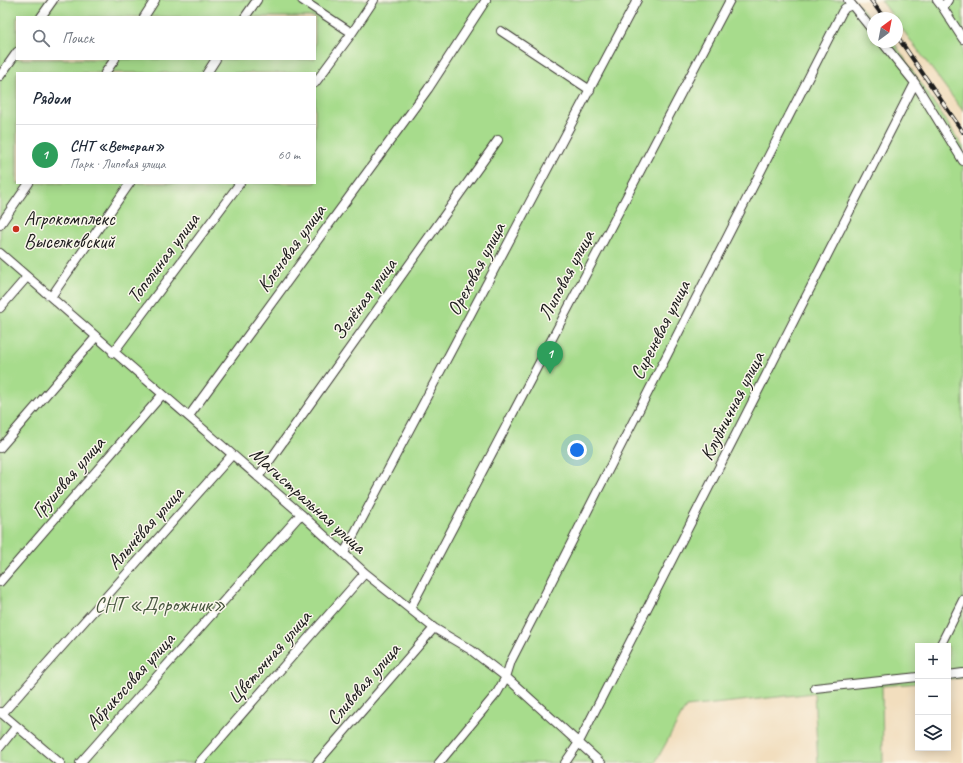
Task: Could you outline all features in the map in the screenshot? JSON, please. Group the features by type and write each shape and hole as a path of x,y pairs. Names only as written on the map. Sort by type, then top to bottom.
{"street":[{"path":"42,16 52,0"},
{"path":"145,16 155,0"},
{"path":"247,16 257,0"},
{"path":"302,0 352,33"},
{"path":"316,82 374,0"},
{"name":"Кленовая улица","path":"189,416 428,89 486,0"},
{"name":"Ореховая улица","path":"344,553 637,0"},
{"name":"Липовая улица","path":"410,609 730,0"},
{"path":"937,0 963,39"},
{"path":"943,8 948,0"},
{"path":"850,2 867,23"},
{"name":"Сиреневая улица","path":"439,763 497,693 506,677 511,661 838,19 850,2"},
{"path":"501,32 590,90"},
{"path":"887,48 916,83 963,161"},
{"path":"0,76 16,53"},
{"path":"106,72 114,60"},
{"path":"208,72 215,60"},
{"name":"Клубничная улица","path":"564,763 578,744 916,83"},
{"name":"Зелёная улица","path":"258,478 498,140"},
{"path":"0,225 28,184"},
{"path":"52,297 129,184"},
{"name":"Тополиная улица","path":"113,352 239,184"},
{"name":"Магистральная улица","path":"0,253 301,514 365,573 434,628 471,650 506,677 578,744 601,763"},
{"path":"0,308 27,277"},
{"path":"0,448 96,337"},
{"name":"Грушевая улица","path":"0,582 162,394"},
{"name":"Алычёвая улица","path":"1,713 232,455"},
{"name":"Абрикосовая улица","path":"80,763 301,514"},
{"name":"Цветочная улица","path":"199,763 365,573"},
{"path":"942,643 963,600"},
{"name":"Сливовая улица","path":"317,763 434,628"},
{"path":"951,675 963,673"},
{"path":"815,688 915,677"},
{"path":"1,713 60,763"},
{"path":"0,747 16,727"}],"green space":[{"name":"СНТ «Дорожник»","path":"0,0 854,0 867,14 867,48 898,48 963,147 963,678 951,679 951,643 915,643 915,683 882,686 883,763 818,763 814,693 686,707 655,763 0,763"},
{"path":"881,0 963,0 963,111 903,30 903,12 890,12"}],"railway":[{"path":"871,0 880,12"},
{"path":"903,45 963,132"}],"place":[{"name":"Агрокомплекс Выселковский","path":"16,229"},
{"name":"СНТ «Ветеран»","path":"550,374"}]}
